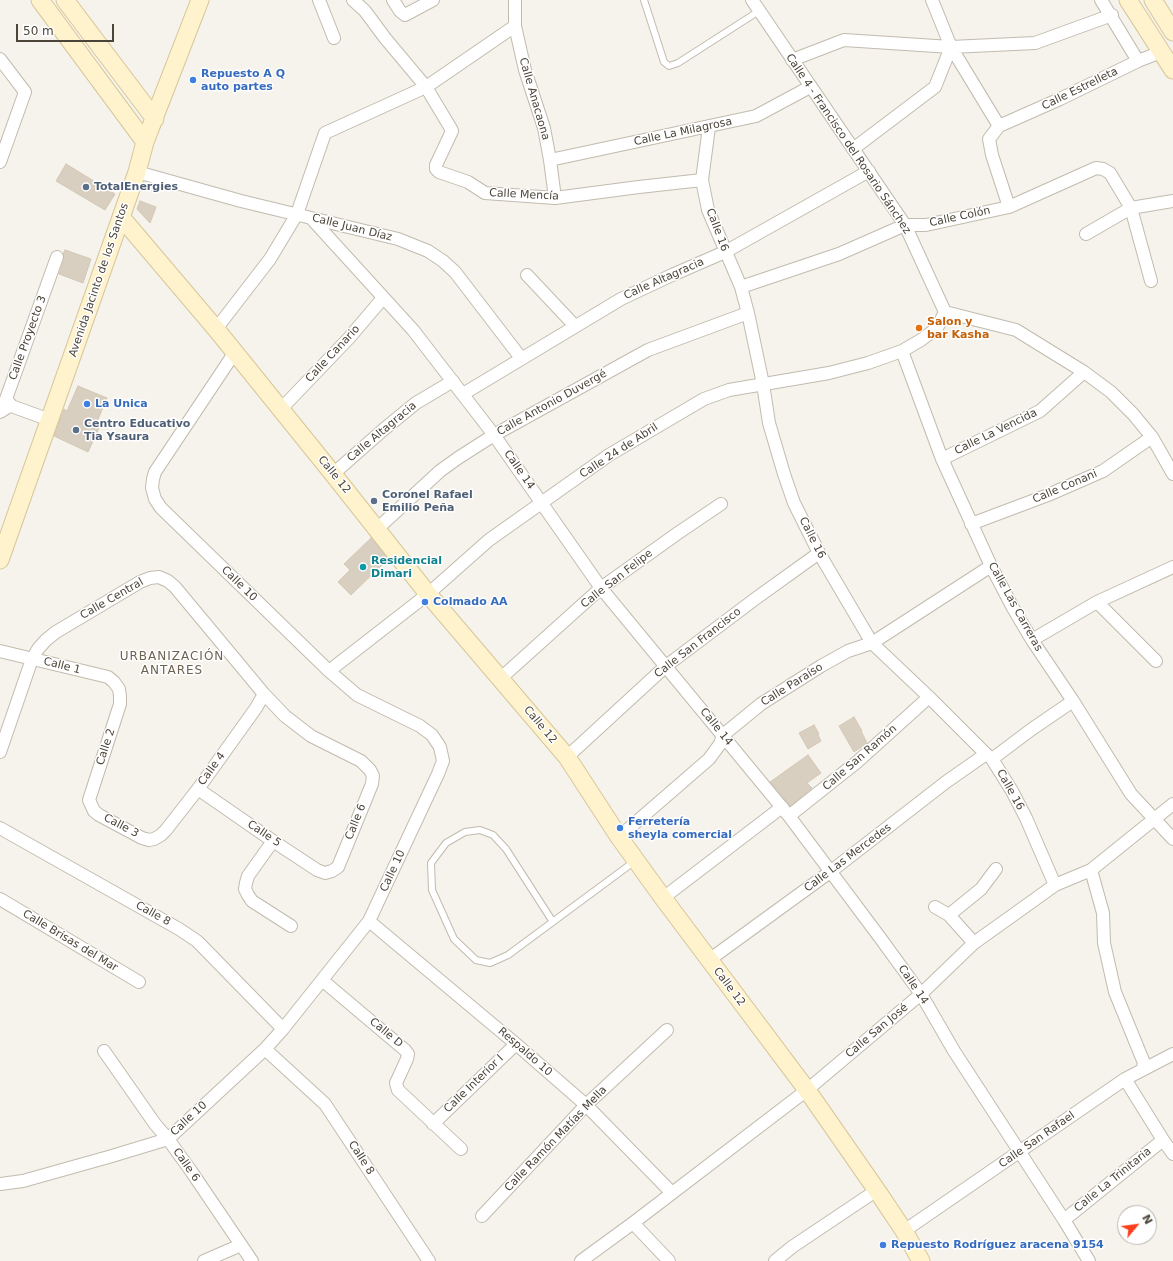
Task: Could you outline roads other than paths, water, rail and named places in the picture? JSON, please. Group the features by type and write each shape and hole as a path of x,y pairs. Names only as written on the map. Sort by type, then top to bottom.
{"main road":[{"path":"40,0 145,142"},
{"path":"65,0 155,119"},
{"name":"Avenida Jacinto de los Santos","path":"0,560 137,172 145,142 200,0"},
{"path":"1128,0 1173,70"},
{"path":"1153,0 1173,32"},
{"name":"Calle 12","path":"121,217 235,352 428,594 567,757 636,860 807,1090 877,1190 904,1231 921,1261"}],"street":[{"path":"319,0 334,38"},
{"name":"Calle Mencía","path":"353,0 365,11 385,38 426,87 452,131 436,165 436,170 439,172 468,182 485,193 555,198 702,180"},
{"path":"393,0 400,11 405,14 433,0"},
{"name":"Calle Anacaona","path":"515,0 515,26 526,70 544,128 555,198"},
{"name":"Calle 4 - Francisco del Rosario Sánchez","path":"752,0 905,225 945,312"},
{"path":"932,0 951,47 998,126 989,139 992,155 1009,207"},
{"path":"1101,0 1112,15 1138,60"},
{"path":"792,60 844,40 951,47 1035,43 1112,15"},
{"path":"216,329 270,259 297,214 326,133 426,87 515,26"},
{"path":"853,148 935,88 951,47"},
{"name":"Calle Estrelleta","path":"998,126 1060,99 1138,60 1161,52"},
{"path":"0,59 25,92 0,162"},
{"name":"Calle La Milagrosa","path":"550,160 756,116 810,87"},
{"name":"Calle 16","path":"708,127 702,180 708,210 741,287 763,384 769,423 794,503 819,553 872,643 989,756 1012,791 1026,818 1055,885"},
{"name":"Calle Colón","path":"741,287 839,254 905,225 926,225 1009,207 1096,168 1103,169 1110,173 1131,208"},
{"name":"Calle Altagracia","path":"463,394 627,296 725,252 869,171"},
{"name":"Calle Juan Díaz","path":"137,172 241,201 398,239 428,251 443,261 455,272 521,358"},
{"path":"1086,234 1131,208 1173,201"},
{"path":"1131,208 1151,281"},
{"name":"Calle 14","path":"311,218 412,330 453,381 494,435 601,588 785,812 881,939 921,994 954,1051 1089,1261"},
{"name":"Calle Proyecto 3","path":"6,404 6,400 57,257"},
{"path":"527,275 575,326"},
{"name":"Calle Canario","path":"281,409 349,338 383,298"},
{"path":"945,312 1016,330 1084,372 1111,392 1133,414 1152,437 1173,474"},
{"name":"Calle 24 de Abril","path":"330,671 428,594 489,540 609,455 704,399 728,390 829,373 868,363 902,351 938,328 945,312"},
{"name":"Calle Antonio Duvergé","path":"377,529 440,471 494,435 648,350 748,313"},
{"name":"Calle Las Carreras","path":"902,351 942,459 971,524 991,566 1032,640 1073,701 1131,794 1173,839"},
{"name":"Calle 10","path":"0,1184 23,1181 168,1139 265,1049 283,1029 370,921 443,761 440,748 432,735 420,726 357,695 330,671 161,508 154,498 152,479 155,472 235,352"},
{"name":"Calle La Vencida","path":"942,459 1040,411 1084,372"},
{"name":"Calle Altagracia","path":"333,474 416,403 453,381"},
{"path":"0,412 6,404 50,420"},
{"name":"Calle Conani","path":"971,524 1048,495 1102,471 1152,437"},
{"name":"Calle San Felipe","path":"501,678 601,588 721,504"},
{"name":"Calle San Francisco","path":"567,757 666,666 819,553"},
{"name":"Calle Paraíso","path":"620,836 709,759 720,744 723,736 761,704 821,666 848,651 872,643 991,566"},
{"path":"1032,640 1097,602 1173,567"},
{"name":"Calle Central","path":"0,752 32,658 46,640 56,632 140,582 150,578 159,577 168,581 175,587 264,694 285,716 311,736 360,761 370,770"},
{"path":"1097,602 1156,661"},
{"name":"Calle 1","path":"0,651 108,677 119,689"},
{"name":"Calle 2","path":"91,806 89,800 90,795 120,704 119,689"},
{"name":"Calle 4","path":"154,839 166,830 198,789 256,708 264,694"},
{"name":"Calle San Ramón","path":"664,898 857,762 929,697"},
{"name":"Calle Las Mercedes","path":"709,960 830,872 946,782 989,756 1073,701"},
{"name":"Calle 6","path":"332,871 338,867 341,861 372,784 370,770"},
{"name":"Calle 5","path":"198,789 317,870 325,873 332,871"},
{"name":"Calle San José","path":"581,1261 807,1090 921,994 974,943 1055,885 1092,870 1131,840 1173,804"},
{"name":"Calle 3","path":"91,806 99,815 142,838 148,840 154,839"},
{"name":"Calle 8","path":"0,828 198,941 283,1029"},
{"path":"273,841 248,876 245,889 252,901 291,926"},
{"path":"949,915 981,889 996,869"},
{"path":"1092,870 1103,913 1104,943 1115,992 1144,1063 1143,1068"},
{"name":"Calle Brisas del Mar","path":"0,900 139,982"},
{"path":"935,906 949,915 974,943"},
{"name":"Respaldo 10","path":"370,921 586,1105 672,1193"},
{"name":"Calle D","path":"322,980 405,1050 408,1054 407,1059 396,1083 396,1087 433,1124 461,1149"},
{"name":"Calle Ramón Matías Mella","path":"482,1216 586,1105 667,1030"},
{"name":"Calle Interior I","path":"433,1124 516,1044"},
{"name":"Calle 8","path":"265,1049 325,1104 429,1261"},
{"name":"Calle 6","path":"104,1051 155,1124 168,1139 252,1261"},
{"name":"Calle San Rafael","path":"904,1231 1125,1079 1143,1068 1173,1054"},
{"path":"1125,1079 1173,1154"},
{"name":"Calle La Trinitaria","path":"1064,1220 1163,1140"},
{"path":"775,1261 792,1247 877,1190"},
{"path":"633,1223 668,1261"},
{"path":"204,1261 242,1245"}],"lane":[{"path":"644,0 664,62 669,66 678,63 759,11"},
{"path":"553,922 506,849 493,835 480,830 465,832 446,843 431,864 432,890 454,939 476,960 490,963 508,955 553,922 636,860"}],"place":[{"name":"Repuesto A Q auto partes","path":"193,80"},
{"name":"TotalEnergies","path":"86,187"},
{"name":"Salon y bar Kasha","path":"919,328"},
{"name":"La Unica","path":"87,404"},
{"name":"Centro Educativo Tia Ysaura","path":"76,430"},
{"name":"Coronel Rafael Emilio Peña","path":"374,501"},
{"name":"Residencial Dimari","path":"363,567"},
{"name":"Colmado AA","path":"425,602"},
{"name":"Ferretería sheyla comercial","path":"620,828"},
{"name":"Repuesto Rodríguez aracena 9154","path":"883,1245"}],"district":[{"name":"URBANIZACIÓN ANTARES","path":"172,664"}]}
